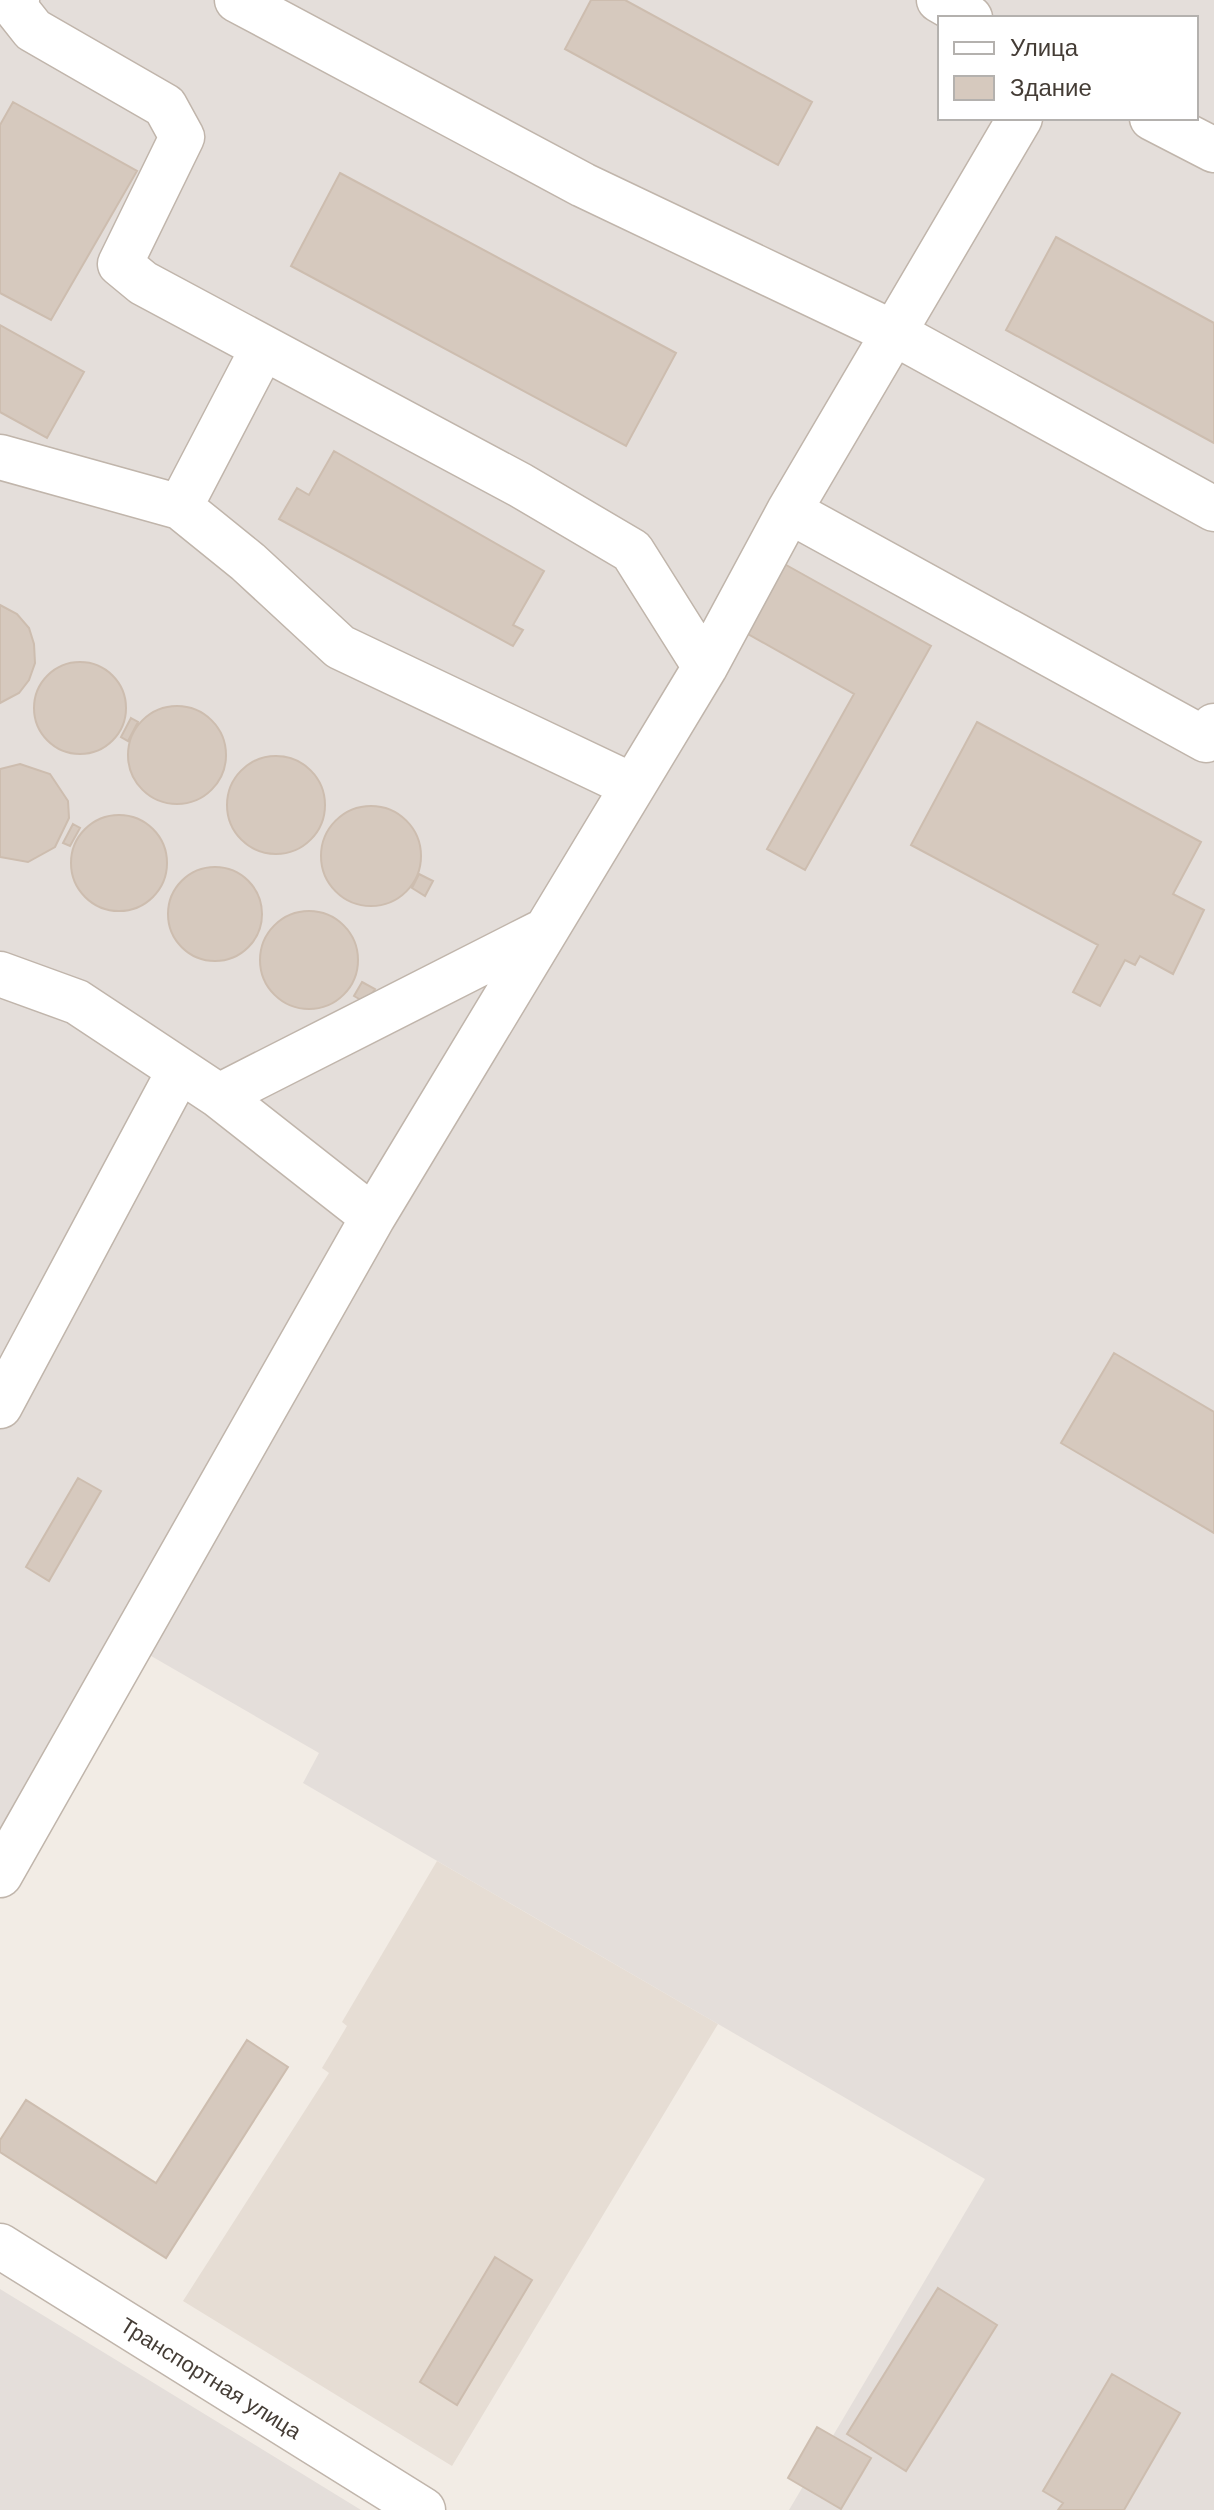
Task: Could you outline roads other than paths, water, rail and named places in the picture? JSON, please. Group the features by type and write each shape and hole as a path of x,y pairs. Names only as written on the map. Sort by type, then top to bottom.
{"lane":[{"path":"17,0 14,6 33,30 165,106 182,137 120,264 143,283 506,478 632,551 705,667"},
{"path":"237,0 583,185 894,333 1214,509"},
{"path":"939,0 967,16"},
{"path":"0,1875 373,1217 705,667 789,511 1019,120"},
{"path":"1156,120 1214,150"},
{"path":"180,507 263,348"},
{"path":"0,457 180,507 248,562 340,647 633,786"},
{"path":"789,511 1211,740"},
{"path":"219,1096 545,930"},
{"path":"0,974 77,1002 219,1096 373,1217"},
{"path":"0,1406 179,1071"},
{"name":"Транспортная улица","path":"0,2246 423,2510"}]}
